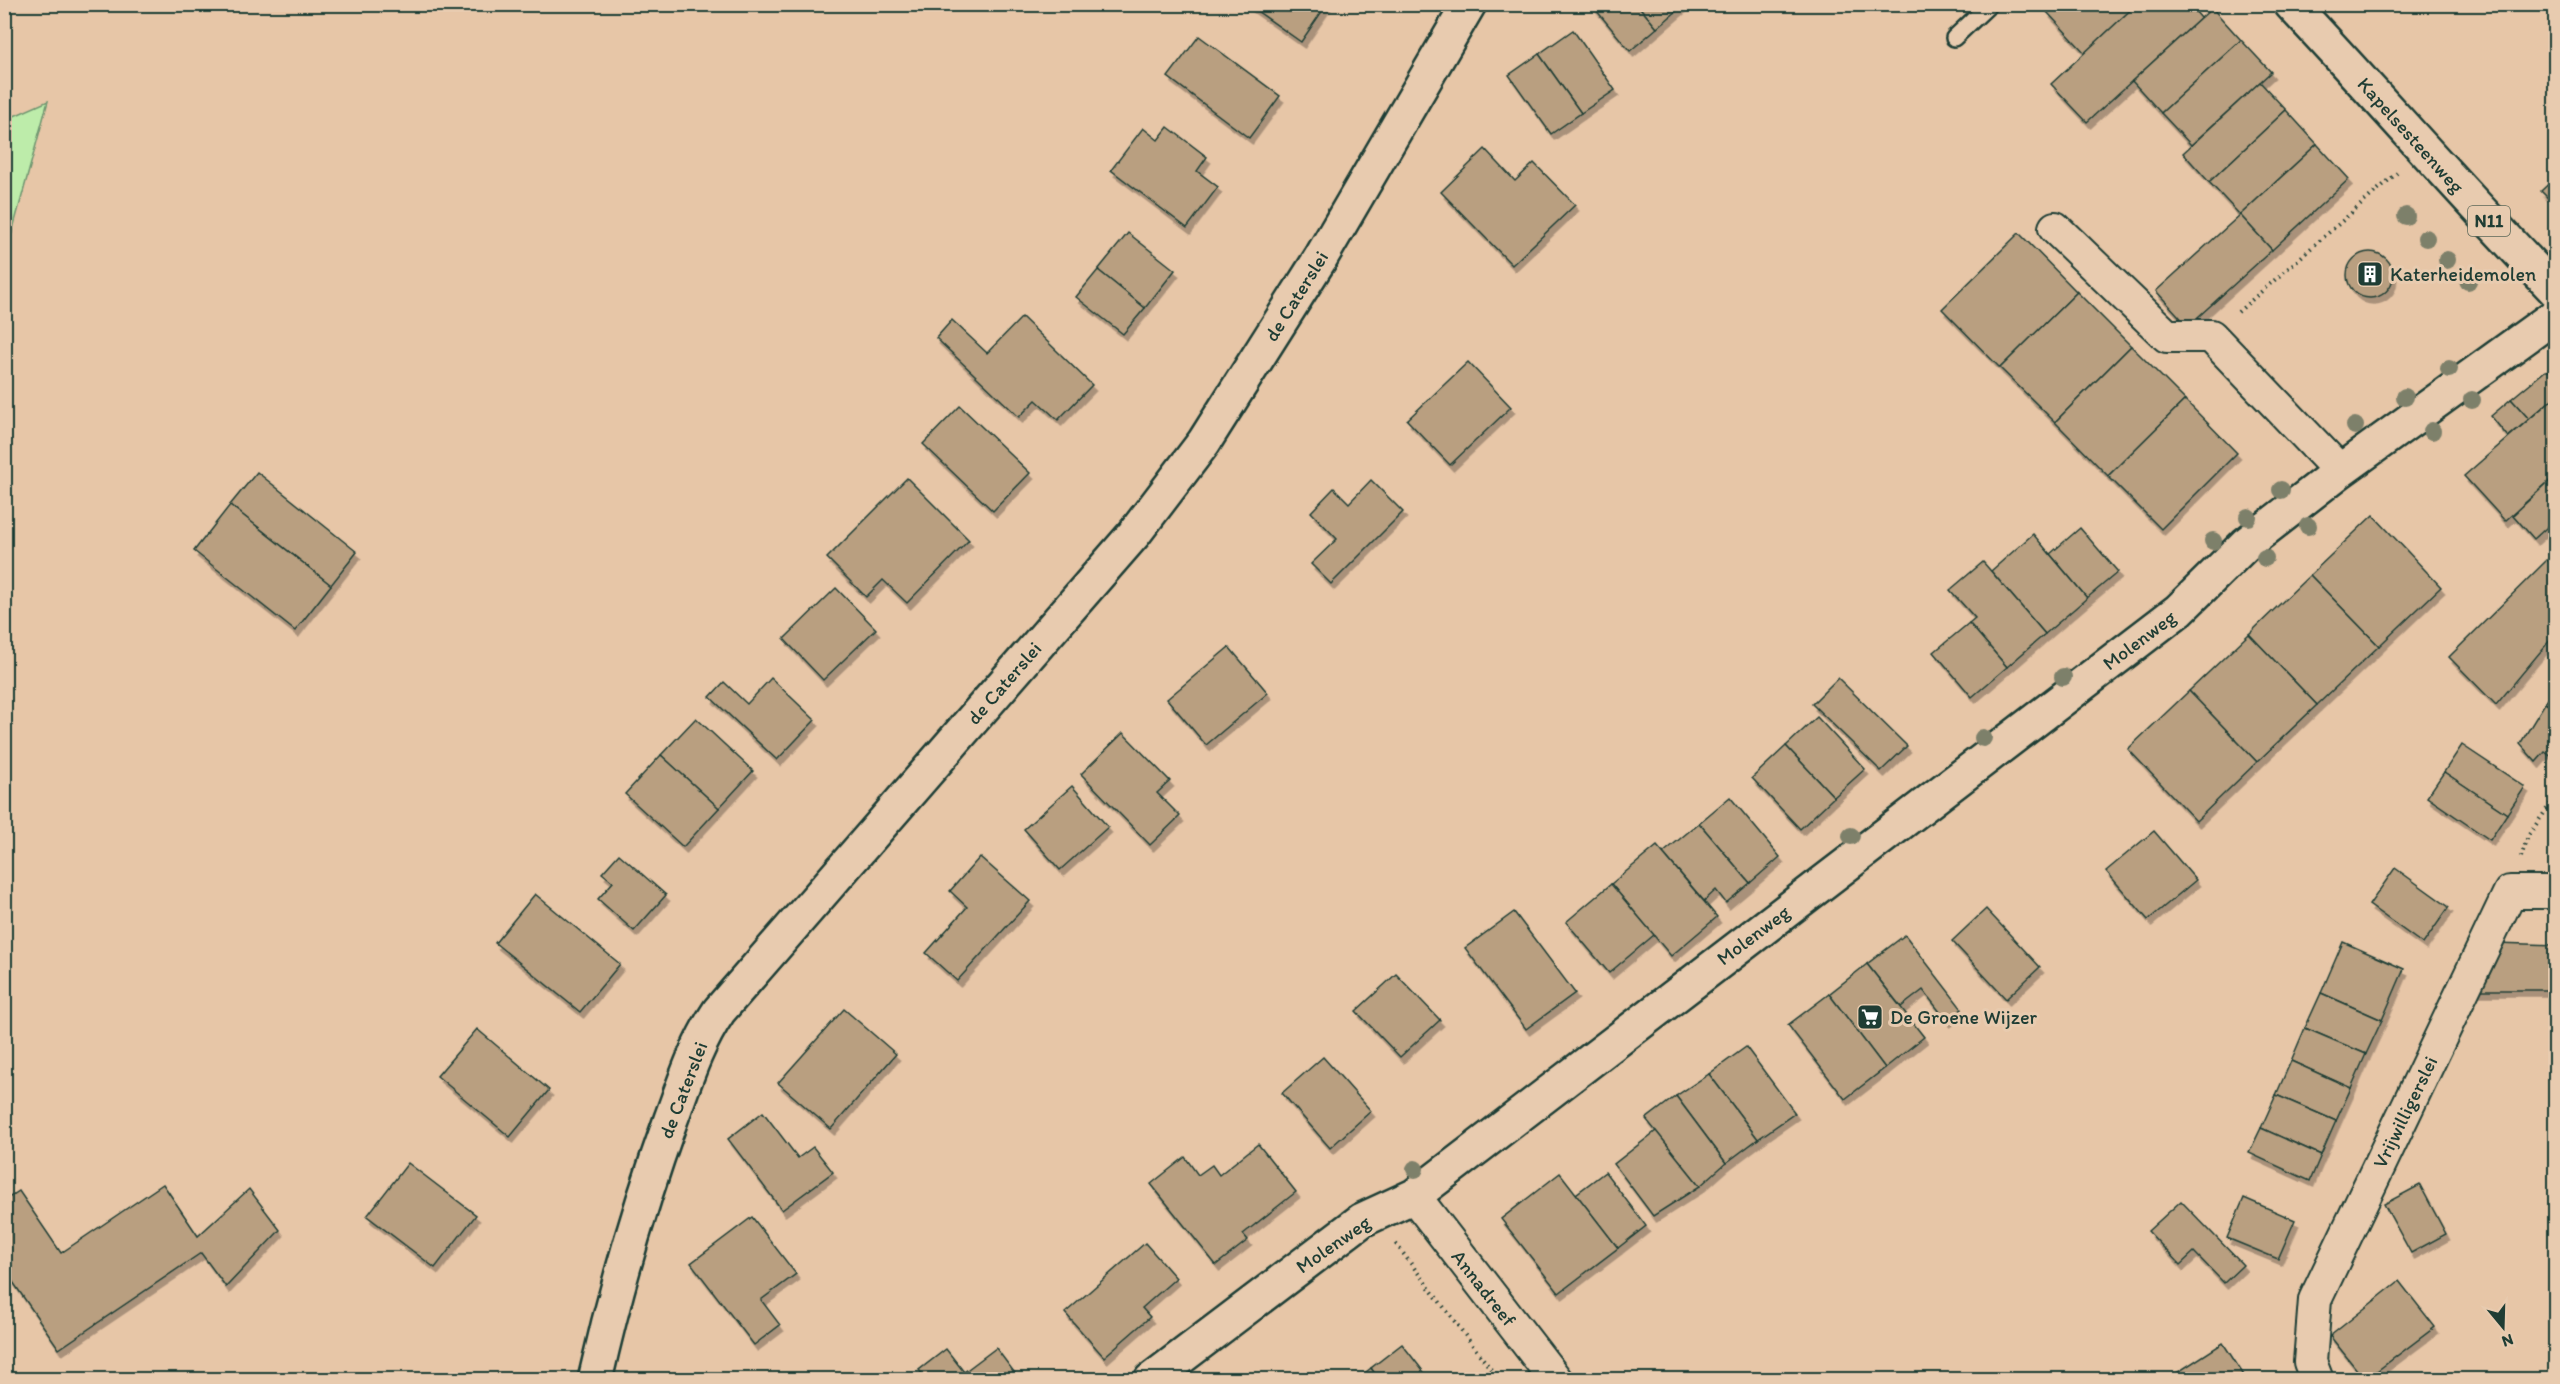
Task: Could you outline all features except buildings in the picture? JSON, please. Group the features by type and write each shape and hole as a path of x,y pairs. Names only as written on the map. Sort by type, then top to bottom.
{"street":[{"name":"de Caterslei","path":"595,1380 618,1281 656,1160 701,1038 719,1011 1134,534 1204,442 1320,260 1469,4"},
{"name":"Kapelsesteenweg","path":"2291,4 2355,73 2422,151 2556,291"},
{"path":"2055,228 2167,336 2211,336 2340,471"},
{"name":"Molenweg","path":"1151,1380 1362,1220 1414,1196 2179,610 2246,544 2340,471 2556,315"},
{"path":"2510,892 2556,892"},
{"name":"Vrijwilligerslei","path":"2317,1380 2310,1362 2315,1300 2510,892"},
{"name":"Annadreef","path":"1414,1196 1556,1380"}],"lane":[{"path":"1954,38 1990,4"}],"path":[{"path":"2211,336 2422,151"},
{"path":"2510,892 2528,836 2556,796"},
{"path":"1374,1215 1499,1380"}],"green space":[{"path":"48,101 5,258 5,120"}],"place":[{"name":"Katerheidemolen","path":"2370,274"},
{"name":"De Groene Wijzer","path":"1870,1017"}]}
